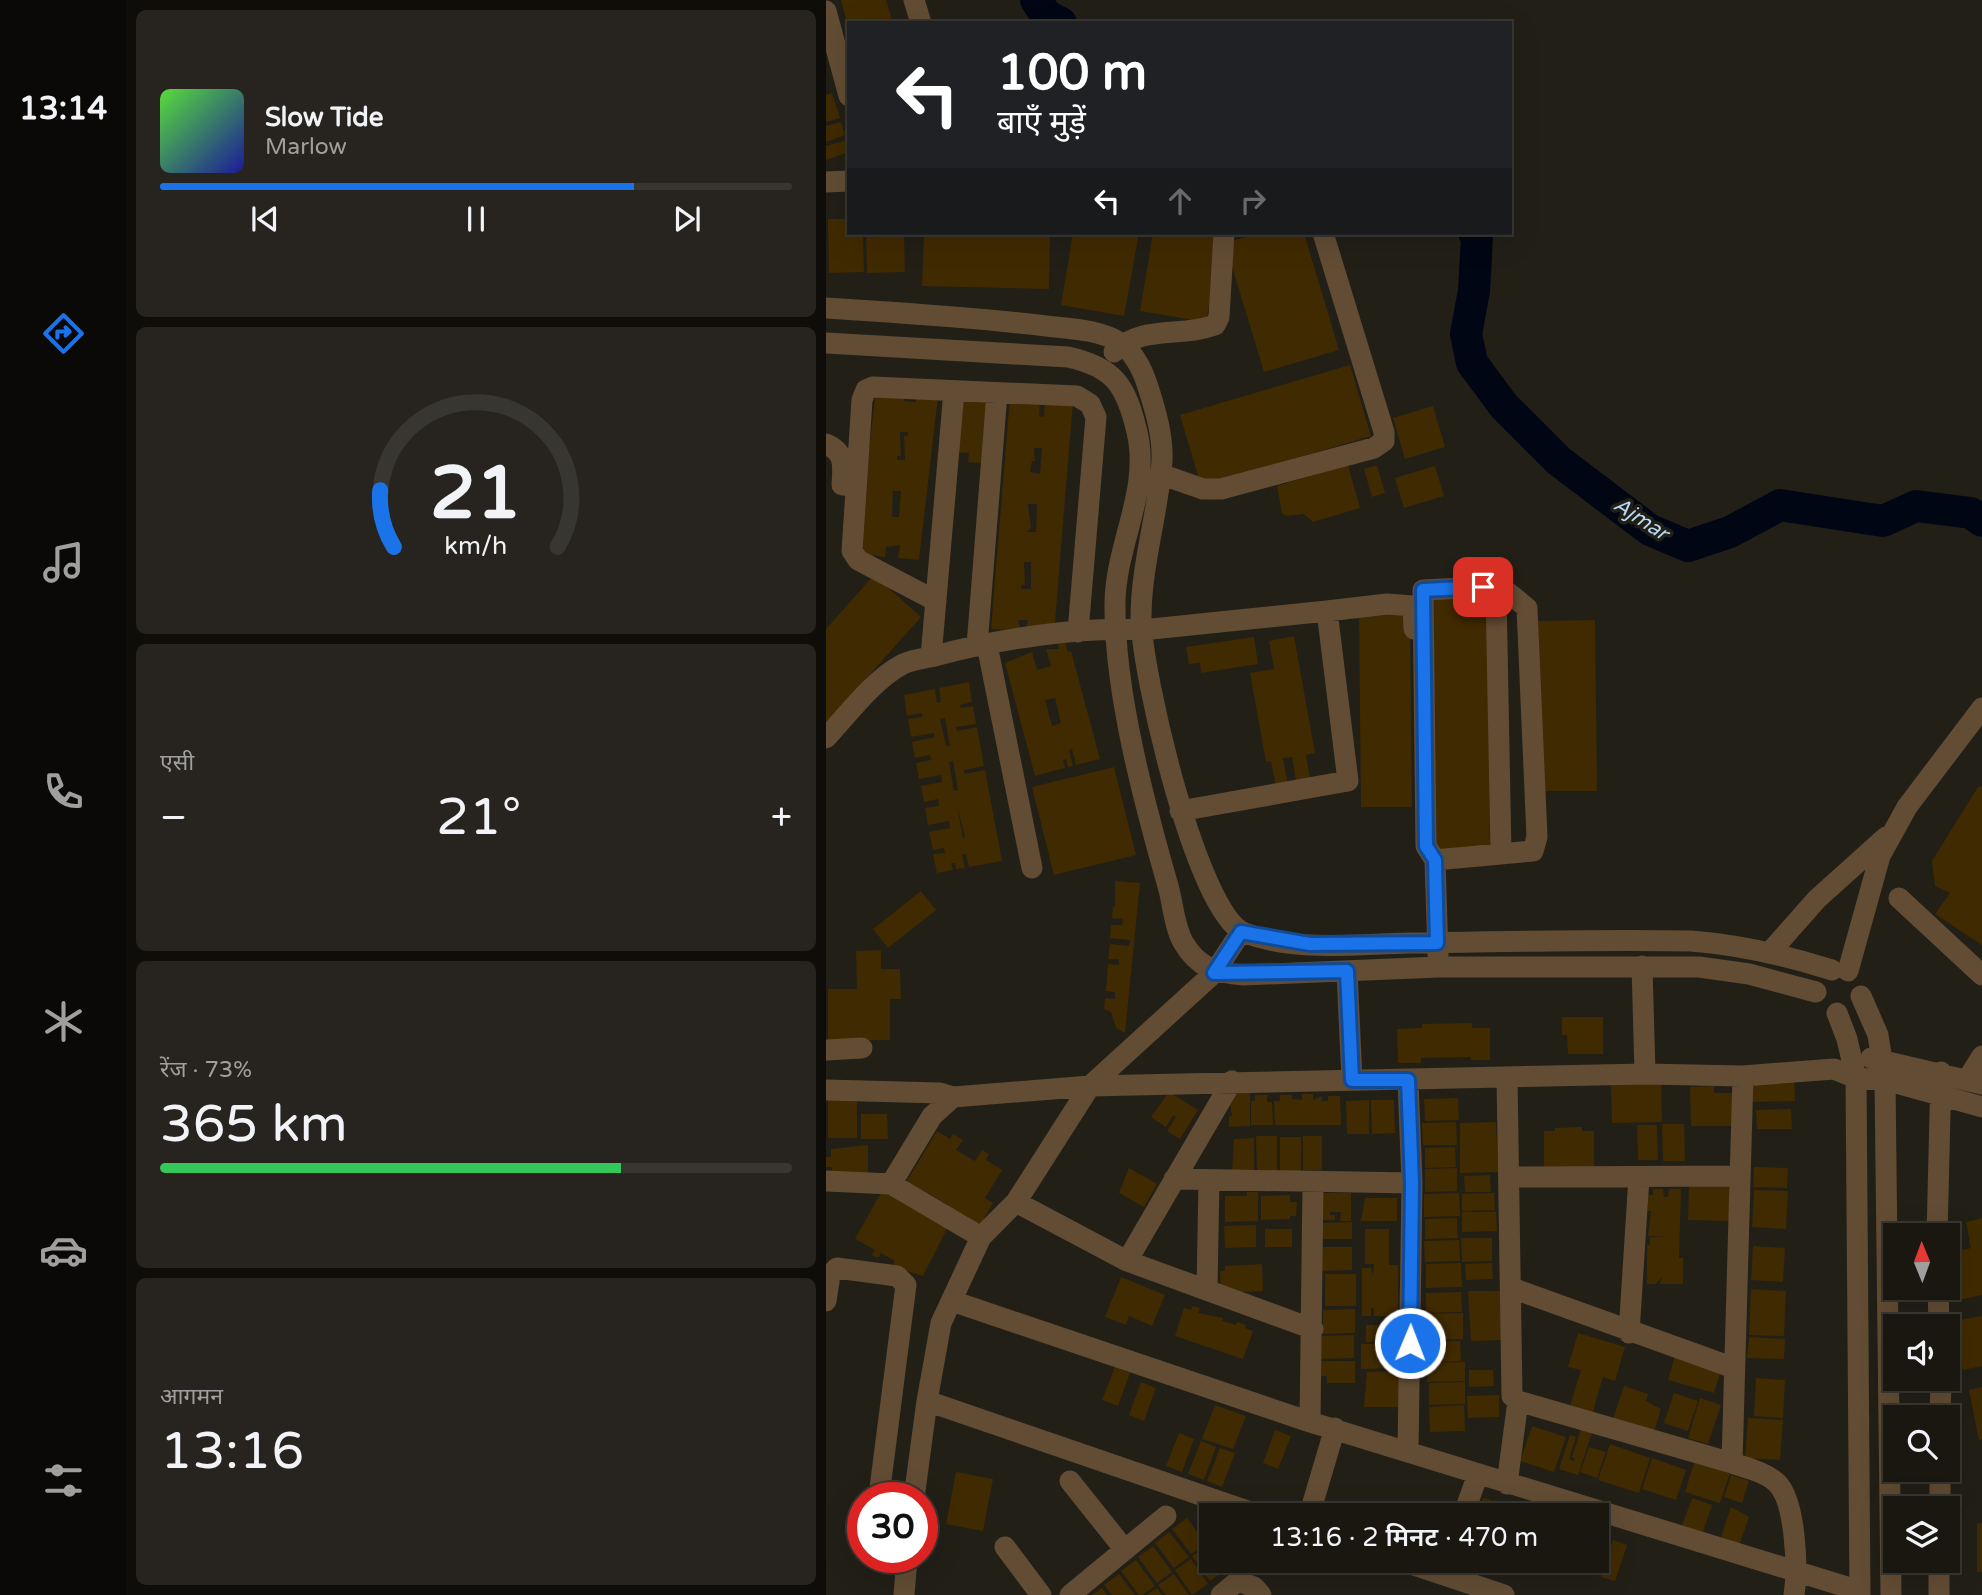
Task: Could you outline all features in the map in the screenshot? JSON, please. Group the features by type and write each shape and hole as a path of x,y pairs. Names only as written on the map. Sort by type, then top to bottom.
{"street":[{"path":"914,0 920,21"},
{"path":"826,11 847,89"},
{"path":"826,182 847,181"},
{"path":"1099,365 1122,344 1151,332 1204,329 1215,325 1219,317 1224,235"},
{"path":"1150,473 1203,489 1221,489 1374,449 1384,441 1384,432 1324,235"},
{"path":"826,308 980,318 1101,334 1122,344 1133,355 1146,378 1160,429 1145,500 1142,630 1180,811 1201,867 1224,913 1241,932 1310,944 1692,941 1771,951 1840,971 1858,981 1861,996 1878,1035 1885,1080 1891,1595"},
{"path":"826,343 1068,357 1099,365 1113,376 1129,403 1150,473"},
{"path":"936,601 858,559 852,551 862,400 866,390 873,387 1077,396 1090,404 1096,417 1078,632"},
{"path":"931,656 954,391"},
{"path":"997,393 982,645 1032,868"},
{"path":"826,444 836,448 843,458 842,486"},
{"path":"1145,500 1117,571 1115,628 1122,681 1138,764 1182,941 1198,961 1214,973 1439,967 1699,967 1749,974 1816,992"},
{"path":"1435,860 1533,851 1536,837 1527,608 1510,594 1483,587 1423,590 1426,846 1435,860 1439,967"},
{"path":"1496,591 1501,854"},
{"path":"826,738 867,693 895,671 904,664 931,656 982,645 1115,628 1142,630 1387,604 1413,606 1417,803"},
{"path":"1180,811 1348,781 1327,611"},
{"path":"1861,996 1853,1009 1837,1013 1821,1005 1816,992 1821,979 1840,971 1880,856 1907,807 1982,708"},
{"path":"1771,951 1817,899 1894,830"},
{"path":"1899,898 1982,975"},
{"path":"917,1482 941,1323 981,1237 1016,1202 1090,1086 1214,973 1241,932"},
{"path":"1642,966 1646,1074"},
{"path":"1347,971 1352,1080"},
{"path":"952,1301 1310,1422 1408,1450 1507,1484 1796,1571 1860,1593 1854,1068 1837,1013"},
{"path":"826,1050 862,1048"},
{"path":"826,1090 940,1093 953,1097 1090,1086 1232,1081 1646,1074 1743,1076 1854,1068 1882,1058 1975,1082 1982,1056"},
{"path":"1854,1068 1885,1080 1982,1107"},
{"path":"1937,1223 1941,1072"},
{"path":"1732,1463 1743,1076"},
{"path":"1507,1077 1510,1391 1518,1401 1732,1463 1767,1476 1779,1485 1790,1517 1796,1571 1794,1595"},
{"path":"1408,1080 1412,1183 1408,1450"},
{"path":"1127,1261 1232,1081"},
{"path":"891,1184 932,1116 953,1097"},
{"path":"1510,1177 1740,1176"},
{"path":"1629,1333 1640,1177"},
{"path":"1174,1179 1313,1184 1412,1183"},
{"path":"1208,1290 1209,1180"},
{"path":"826,1181 891,1184 981,1237"},
{"path":"1310,1422 1313,1184"},
{"path":"1016,1202 1127,1261 1313,1329"},
{"path":"826,1301 830,1275 837,1268 897,1276 906,1284 880,1482"},
{"path":"1511,1287 1629,1333 1734,1368"},
{"path":"927,1401 1224,1503"},
{"path":"1507,1484 1518,1401"},
{"path":"1313,1503 1335,1428"},
{"path":"886,1440 921,1446"},
{"path":"1468,1503 1478,1474"},
{"path":"1070,1480 1125,1550"},
{"path":"1070,1595 1166,1516"},
{"path":"1005,1547 1041,1595"},
{"path":"904,1595 906,1573"},
{"path":"1457,1573 1504,1595"},
{"path":"1939,1573 1939,1595"},
{"path":"1220,1595 1238,1581 1257,1591 1275,1595"}],"building":[{"path":"841,0 886,0 892,21 847,21"},
{"path":"832,93 840,118 826,122 826,95"},
{"path":"841,122 845,135 826,142 826,126"},
{"path":"847,140 847,153 826,160 826,146"},
{"path":"828,219 847,219 847,235 863,235 864,272 829,273"},
{"path":"866,235 904,235 905,272 867,273"},
{"path":"924,235 1050,235 1049,289 922,286"},
{"path":"1073,235 1139,235 1124,316 1061,305"},
{"path":"1153,235 1222,235 1206,322 1140,311"},
{"path":"1253,235 1305,235 1339,350 1264,372 1225,243"},
{"path":"1350,365 1371,436 1201,486 1180,415"},
{"path":"877,381 906,384 904,401 916,402 917,386 939,388 919,560 898,558 900,545 886,547 885,557 857,553","holes":["900,432 908,432 908,436 904,436 905,460 897,460 897,456 901,456","893,491 901,491 899,517 892,517"]},
{"path":"1010,397 1040,399 1039,416 1044,417 1045,400 1073,402 1054,634 1025,632 1028,620 1018,620 1021,631 991,629","holes":["1034,448 1042,448 1040,474 1030,472 1032,461 1035,461","1028,504 1037,504 1036,532 1027,532 1031,528","1024,562 1031,562 1031,589 1021,589 1021,585 1025,585"]},
{"path":"957,398 991,401 989,464 968,462 969,453 952,452"},
{"path":"1433,406 1445,447 1405,459 1393,418"},
{"path":"1348,465 1360,508 1313,522 1304,514 1286,516 1282,513 1277,486"},
{"path":"1377,465 1385,493 1372,497 1364,469"},
{"path":"1435,466 1444,496 1404,508 1395,478"},
{"path":"874,575 921,617 826,724 826,629"},
{"path":"1430,593 1487,593 1490,851 1433,852"},
{"path":"1359,613 1410,613 1412,807 1361,807"},
{"path":"1595,620 1597,791 1539,791 1538,621"},
{"path":"1294,636 1315,753 1306,755 1310,779 1296,781 1292,757 1283,758 1288,785 1276,787 1271,761 1266,762 1250,673 1274,669 1269,641"},
{"path":"1254,637 1258,664 1201,673 1200,663 1189,664 1186,647"},
{"path":"1064,639 1068,652 1071,651 1100,759 1076,765 1072,749 1069,750 1073,766 1068,767 1066,759 1063,760 1065,768 1035,776 1005,663 1032,652 1037,670 1051,666 1046,649 1059,649 1057,641","holes":["1055,698 1061,723 1052,726 1045,700"]},
{"path":"969,682 972,702 960,705 961,708 973,706 976,724 956,727 957,731 977,727 984,766 964,770 964,774 985,770 1002,861 969,867 966,854 962,855 965,868 956,869 955,863 951,863 953,870 937,873 933,854 945,853 944,848 933,850 929,832 950,828 949,821 928,825 925,808 939,806 938,799 924,802 921,786 942,782 941,775 919,779 916,763 931,760 930,755 915,758 912,742 935,737 934,733 911,737 908,719 922,717 922,713 907,716 904,695 935,689 937,703 941,702 939,688","holes":["945,718 950,746 946,746 940,719","953,761 958,790 954,791 949,762","957,806 965,837 963,838"]},
{"path":"1114,767 1136,855 1054,875 1032,787"},
{"path":"1982,786 1982,945 1935,914 1950,893 1935,886 1932,861 1978,787"},
{"path":"1115,881 1140,883 1125,1033 1116,1028 1111,1012 1104,1009 1105,998 1115,999 1115,992 1106,991 1108,964 1119,965 1119,959 1108,959 1110,944 1129,946 1130,940 1110,938 1111,925 1122,925 1123,919 1112,918 1113,906 1115,907"},
{"path":"921,891 936,910 888,948 873,929"},
{"path":"881,950 881,969 900,969 901,999 890,999 890,1040 828,1041 828,989 857,989 856,951"},
{"path":"1562,1017 1603,1017 1603,1054 1568,1054 1567,1035 1562,1035"},
{"path":"1472,1023 1472,1028 1490,1028 1490,1060 1471,1060 1471,1057 1421,1058 1421,1063 1398,1063 1397,1029 1422,1028 1422,1024"},
{"path":"1751,1077 1794,1077 1795,1101 1751,1102"},
{"path":"1661,1082 1662,1122 1612,1123 1611,1083"},
{"path":"1714,1086 1714,1093 1735,1093 1736,1126 1691,1126 1690,1087"},
{"path":"1228,1090 1250,1090 1250,1126 1229,1127 1229,1116 1232,1116"},
{"path":"1169,1092 1198,1110 1180,1139 1167,1131 1176,1117 1173,1115 1166,1127 1151,1117"},
{"path":"1302,1094 1313,1094 1313,1100 1322,1096 1322,1101 1328,1101 1328,1096 1340,1096 1341,1125 1275,1125 1274,1101 1280,1101 1280,1095 1292,1095 1292,1099 1302,1100"},
{"path":"1255,1095 1267,1095 1267,1102 1272,1102 1273,1125 1251,1125 1251,1101 1255,1101"},
{"path":"1458,1098 1459,1120 1425,1121 1424,1099"},
{"path":"828,1099 857,1099 857,1138 828,1138"},
{"path":"1369,1100 1369,1134 1347,1134 1346,1101"},
{"path":"1371,1100 1394,1100 1395,1133 1372,1134"},
{"path":"1791,1109 1792,1129 1757,1129 1756,1110"},
{"path":"861,1114 887,1114 888,1139 861,1139"},
{"path":"1456,1122 1457,1145 1423,1145 1422,1123"},
{"path":"1496,1122 1498,1172 1460,1173 1460,1123"},
{"path":"1662,1124 1684,1124 1685,1161 1663,1161"},
{"path":"1637,1125 1657,1125 1658,1160 1638,1160"},
{"path":"1582,1127 1582,1131 1594,1131 1594,1168 1544,1169 1544,1131"},
{"path":"937,1131 950,1139 953,1134 963,1140 956,1150 975,1161 982,1150 989,1154 986,1160 1002,1170 985,1198 993,1203 980,1225 943,1213 948,1205 928,1193 923,1201 905,1184"},
{"path":"1256,1136 1277,1136 1277,1171 1257,1172"},
{"path":"1303,1136 1322,1136 1322,1170 1303,1170"},
{"path":"1280,1137 1301,1137 1301,1171 1280,1171"},
{"path":"1254,1138 1254,1172 1232,1172 1234,1139"},
{"path":"868,1145 868,1174 832,1175 832,1167 826,1167 826,1157 831,1157 831,1149"},
{"path":"1455,1147 1456,1167 1425,1168 1425,1148"},
{"path":"1754,1167 1788,1168 1787,1188 1753,1187"},
{"path":"1129,1168 1157,1184 1144,1207 1119,1193"},
{"path":"1457,1168 1457,1191 1425,1192 1425,1169"},
{"path":"1490,1175 1491,1192 1465,1192 1464,1176"},
{"path":"1689,1185 1729,1186 1729,1221 1688,1220"},
{"path":"883,1189 948,1227 923,1276 892,1266 895,1261 881,1253 878,1258 872,1255 875,1250 855,1239"},
{"path":"1653,1189 1663,1189 1664,1197 1668,1197 1669,1189 1681,1189 1679,1258 1683,1258 1683,1284 1660,1284 1662,1277 1656,1284 1647,1284 1647,1245 1650,1245 1650,1237 1667,1237 1648,1236 1651,1211 1648,1211 1648,1195 1653,1195"},
{"path":"1754,1190 1788,1191 1786,1229 1752,1227"},
{"path":"1247,1192 1258,1192 1258,1221 1225,1222 1225,1196 1247,1196"},
{"path":"1322,1193 1351,1193 1351,1221 1340,1221 1341,1212 1330,1212 1330,1215 1335,1215 1335,1220 1320,1220"},
{"path":"1459,1193 1460,1216 1424,1217 1424,1194"},
{"path":"1494,1193 1495,1210 1462,1211 1462,1194"},
{"path":"1290,1195 1290,1202 1297,1202 1296,1216 1290,1216 1290,1219 1261,1220 1261,1196"},
{"path":"1365,1198 1397,1198 1397,1221 1361,1221"},
{"path":"1462,1212 1496,1212 1497,1231 1462,1232"},
{"path":"1457,1218 1458,1238 1425,1239 1425,1219"},
{"path":"1982,1218 1982,1295 1960,1300 1960,1250 1971,1248 1966,1222"},
{"path":"1352,1222 1352,1239 1321,1239 1321,1223"},
{"path":"1256,1225 1256,1247 1225,1248 1224,1226"},
{"path":"1265,1229 1292,1229 1292,1247 1265,1247"},
{"path":"1365,1229 1389,1229 1389,1265 1398,1265 1398,1316 1374,1316 1374,1308 1371,1308 1371,1316 1362,1316 1362,1268 1371,1268 1373,1275 1374,1264 1365,1264"},
{"path":"1461,1238 1492,1238 1492,1261 1462,1262"},
{"path":"1459,1240 1460,1261 1425,1262 1424,1241"},
{"path":"1753,1246 1785,1248 1783,1282 1751,1280"},
{"path":"1322,1247 1352,1247 1352,1270 1322,1271"},
{"path":"1461,1263 1462,1287 1426,1288 1426,1264"},
{"path":"1492,1263 1493,1279 1466,1280 1465,1264"},
{"path":"1262,1264 1263,1291 1221,1293 1220,1271 1225,1271 1225,1266"},
{"path":"1325,1274 1356,1274 1356,1306 1325,1306"},
{"path":"1121,1277 1165,1295 1152,1326 1129,1316 1126,1325 1105,1317"},
{"path":"1751,1289 1786,1291 1784,1336 1749,1335"},
{"path":"1468,1291 1502,1291 1504,1340 1471,1341"},
{"path":"1461,1292 1462,1312 1426,1313 1426,1293"},
{"path":"1192,1306 1200,1308 1198,1313 1223,1318 1222,1321 1236,1325 1237,1322 1253,1331 1243,1359 1175,1336 1184,1308 1191,1310"},
{"path":"1355,1309 1355,1333 1323,1334 1323,1310"},
{"path":"1463,1313 1463,1339 1426,1340 1426,1314"},
{"path":"1982,1316 1982,1366 1963,1370 1960,1355 1960,1320"},
{"path":"1366,1325 1397,1325 1398,1342 1366,1342"},
{"path":"1578,1333 1625,1347 1615,1381 1603,1377 1592,1415 1569,1409 1581,1370 1568,1367"},
{"path":"1354,1335 1354,1358 1318,1359 1318,1336"},
{"path":"1749,1337 1785,1339 1784,1359 1747,1358"},
{"path":"1460,1341 1461,1361 1427,1362 1426,1342"},
{"path":"1361,1344 1399,1344 1399,1368 1361,1369"},
{"path":"1675,1356 1721,1370 1714,1393 1668,1380"},
{"path":"1318,1361 1355,1361 1355,1383 1327,1383 1327,1376 1318,1376"},
{"path":"1465,1362 1465,1381 1427,1382 1427,1363"},
{"path":"1115,1367 1130,1373 1118,1406 1102,1400"},
{"path":"1469,1370 1493,1370 1494,1386 1469,1387"},
{"path":"1400,1371 1401,1407 1364,1407 1367,1372"},
{"path":"1756,1378 1785,1380 1783,1418 1754,1416"},
{"path":"1141,1382 1156,1388 1144,1421 1129,1415"},
{"path":"1465,1382 1465,1404 1429,1405 1429,1383"},
{"path":"1624,1386 1648,1394 1646,1401 1661,1409 1653,1435 1612,1422"},
{"path":"1982,1387 1982,1439 1979,1440 1969,1390"},
{"path":"1674,1393 1698,1401 1688,1431 1664,1423"},
{"path":"1499,1395 1499,1417 1468,1418 1467,1396"},
{"path":"1700,1398 1721,1405 1708,1444 1688,1438"},
{"path":"1215,1405 1246,1416 1233,1449 1202,1439"},
{"path":"1464,1405 1465,1431 1430,1432 1429,1407"},
{"path":"1748,1418 1783,1420 1780,1460 1745,1458"},
{"path":"1532,1426 1566,1437 1554,1472 1520,1461"},
{"path":"1581,1429 1592,1433 1578,1475 1559,1469 1570,1435 1576,1437 1569,1459 1574,1461 1575,1458 1572,1457"},
{"path":"1275,1430 1291,1436 1278,1469 1263,1463"},
{"path":"1179,1433 1194,1439 1182,1472 1166,1466"},
{"path":"1201,1441 1216,1447 1204,1480 1188,1474"},
{"path":"1610,1444 1650,1458 1639,1493 1598,1480"},
{"path":"1589,1447 1606,1452 1597,1478 1580,1472"},
{"path":"1220,1448 1235,1453 1222,1487 1207,1481"},
{"path":"1652,1458 1686,1470 1676,1500 1642,1489"},
{"path":"1694,1463 1731,1470 1720,1503 1685,1492"},
{"path":"956,1472 993,1479 983,1531 946,1524"},
{"path":"1731,1475 1749,1481 1742,1503 1724,1497"},
{"path":"1483,1498 1491,1500 1490,1503 1482,1503"},
{"path":"1692,1498 1712,1505 1702,1535 1681,1528"},
{"path":"1731,1507 1749,1517 1739,1546 1720,1540"},
{"path":"1187,1518 1199,1534 1199,1549 1191,1554 1172,1529"},
{"path":"1977,1523 1982,1523 1982,1572 1977,1572"},
{"path":"1169,1532 1189,1557 1174,1568 1155,1543"},
{"path":"1613,1540 1627,1545 1615,1581 1601,1577 1602,1573 1609,1573 1609,1552"},
{"path":"1153,1546 1172,1572 1157,1583 1138,1557"},
{"path":"1199,1551 1199,1566 1192,1556"},
{"path":"1191,1559 1208,1584 1192,1595 1175,1570"},
{"path":"1136,1560 1155,1586 1142,1595 1139,1595 1121,1571"},
{"path":"1204,1573 1221,1573 1210,1581"},
{"path":"1119,1574 1135,1595 1112,1595 1104,1585"},
{"path":"1174,1574 1189,1595 1166,1595 1158,1585"},
{"path":"1102,1588 1107,1595 1092,1595"},
{"path":"1157,1588 1162,1595 1147,1595"}],"waterway":[{"name":"Ajmar","path":"1036,0 1046,15 1057,21"},
{"name":"Ajmar","path":"1476,235 1474,291 1466,334 1472,363 1504,406 1559,461 1650,530 1688,546 1730,532 1780,505 1883,521 1916,506 1971,513 1982,521"}],"route":[{"path":"1410,1343 1412,1183 1408,1080 1352,1080 1347,971 1244,975 1214,973 1241,932 1310,944 1437,943 1435,860 1426,846 1423,590 1483,587"}]}
